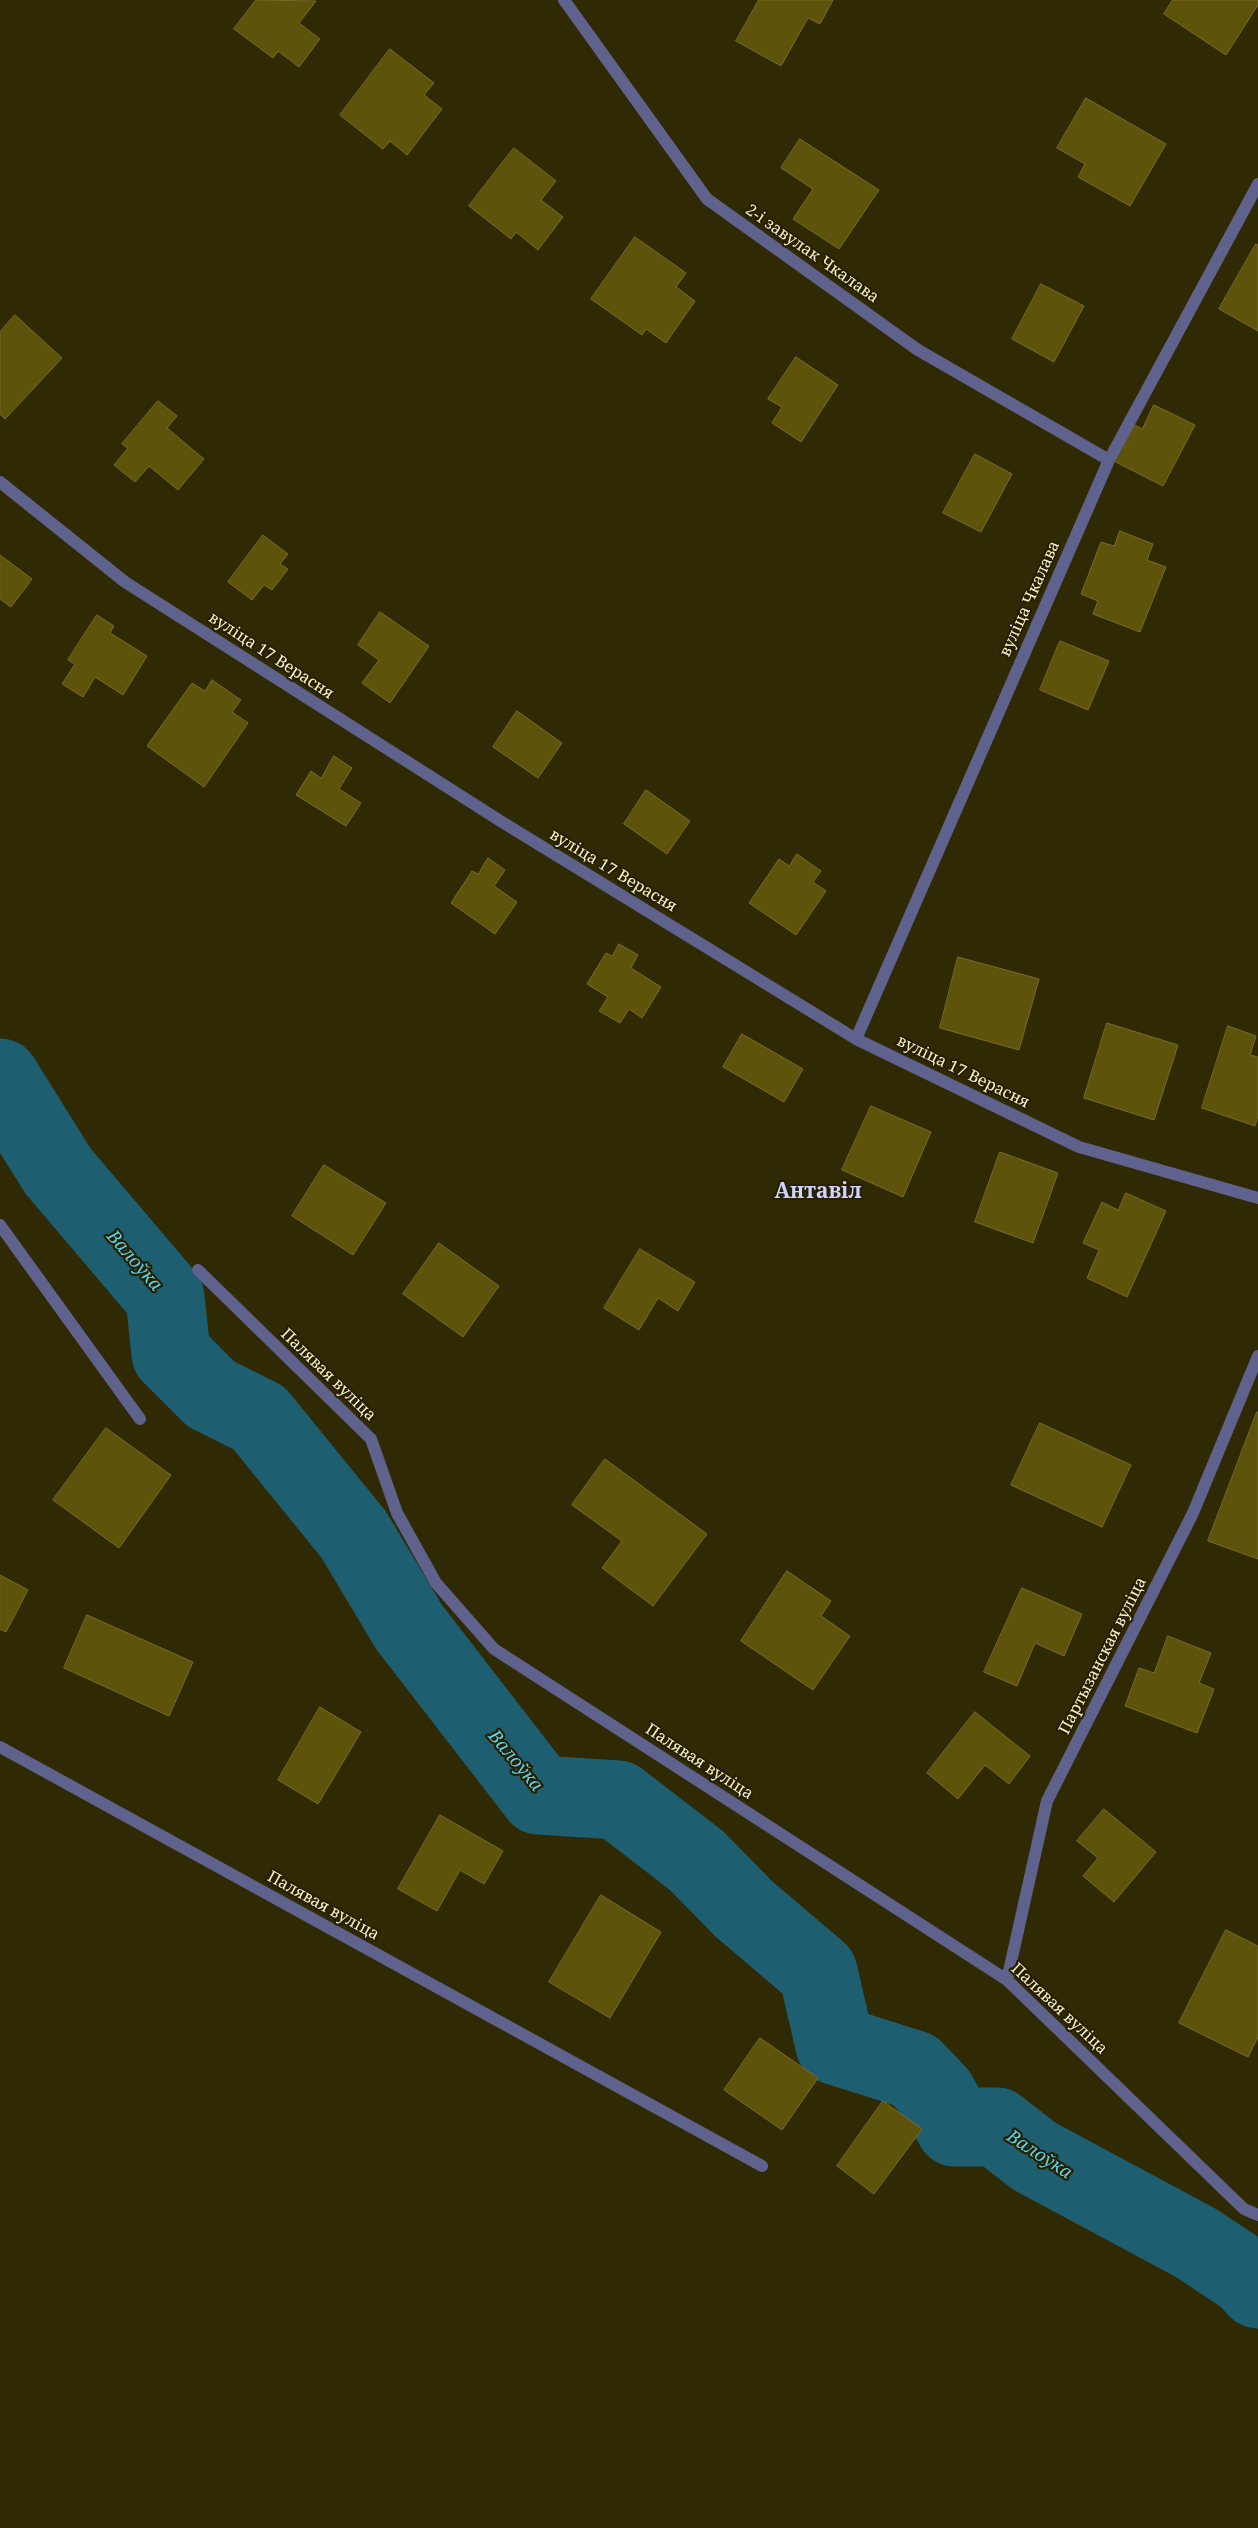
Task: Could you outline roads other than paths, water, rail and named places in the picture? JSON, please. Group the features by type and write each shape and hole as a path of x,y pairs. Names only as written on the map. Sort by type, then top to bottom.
{"street":[{"name":"2-і завулак Чкалава","path":"564,0 707,200 918,350 1109,460"},
{"name":"вуліца Чкалава","path":"856,1039 1109,460 1258,184"},
{"name":"вуліца 17 Верасня","path":"0,482 125,582 510,828 856,1039 1079,1147 1258,1198"},
{"path":"0,1225 140,1419"},
{"name":"Палявая вуліца","path":"198,1270 371,1439 397,1514 436,1583 494,1649 1007,1980 1244,2209 1258,2215"},
{"name":"Партызанская вуліца","path":"1007,1980 1047,1801 1193,1513 1258,1356"},
{"name":"Палявая вуліца","path":"0,1747 762,2166"}],"waterway":[{"name":"Валоўка","path":"0,1078 58,1171 165,1297 171,1354 211,1394 259,1418 354,1535 409,1627 539,1795 618,1800 697,1861 744,1909 818,1972 835,2045 914,2070 937,2094 955,2127 997,2127 1034,2156 1196,2243 1247,2277 1258,2289"}],"district":[{"name":"Антавіл","path":"818,1192"}]}
